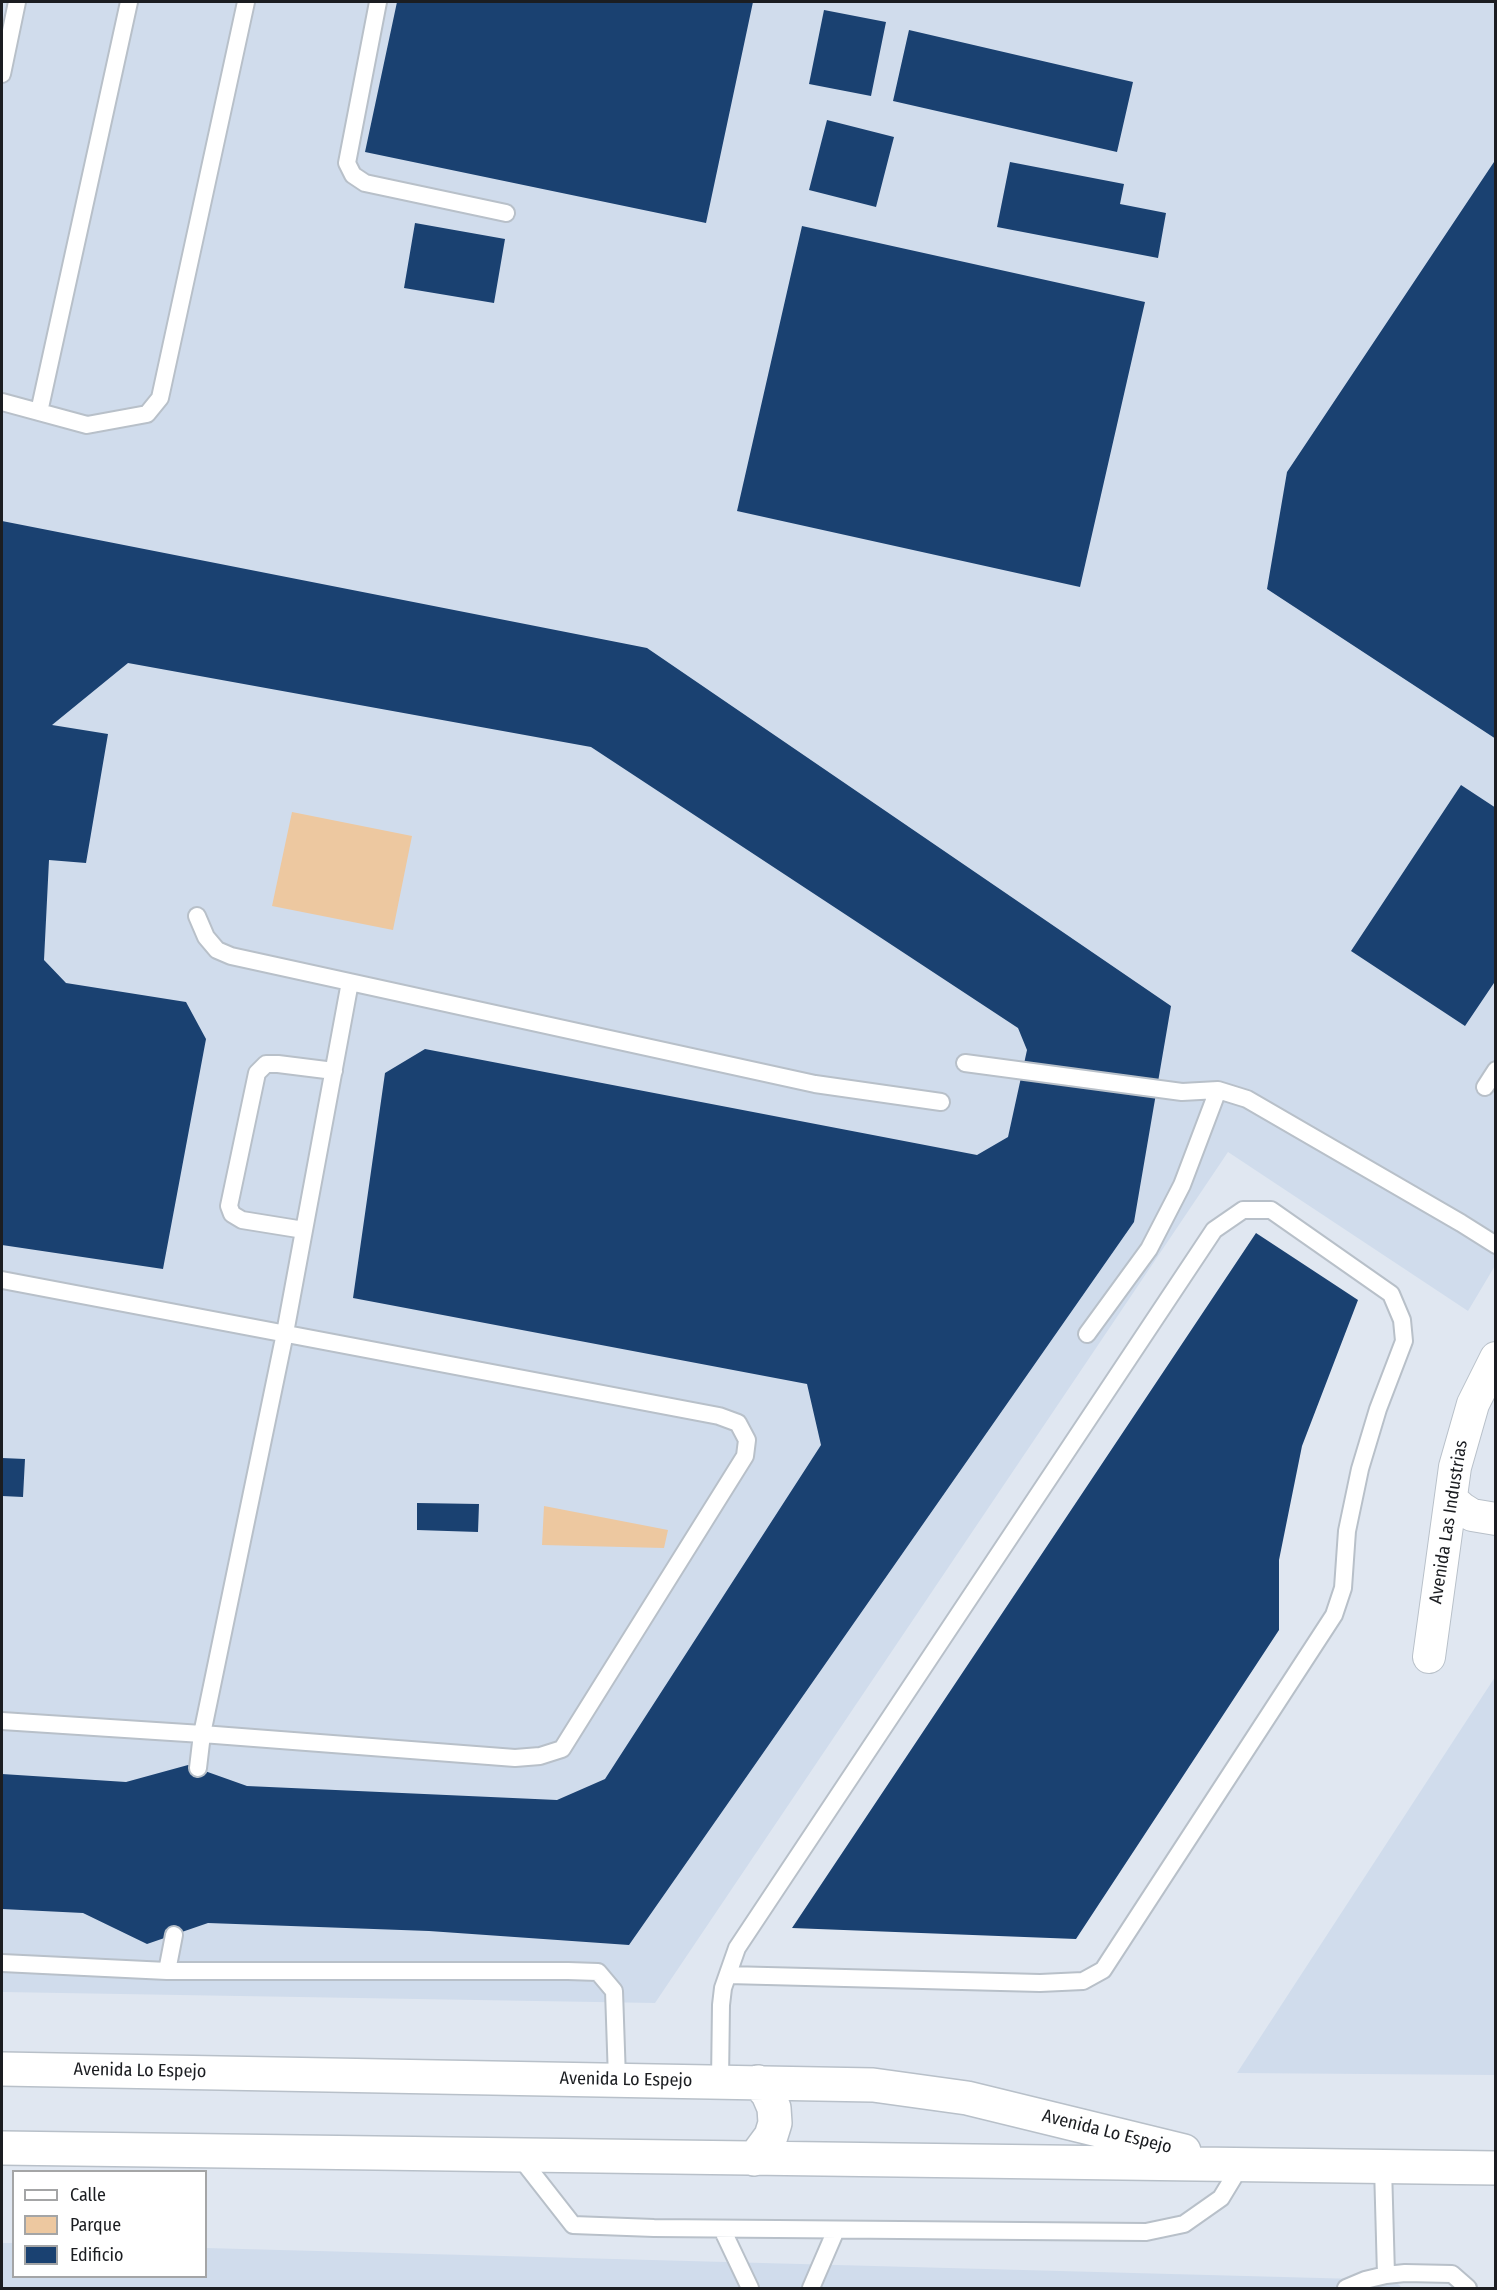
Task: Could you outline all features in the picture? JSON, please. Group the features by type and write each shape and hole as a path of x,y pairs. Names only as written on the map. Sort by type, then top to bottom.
{"main road":[{"name":"Avenida Lo Espejo","path":"2,2069 873,2085 967,2098 1241,2165"},
{"path":"754,2158 771,2136 775,2123 774,2108 768,2094 758,2082"},
{"name":"Avenida Lo Espejo","path":"2,2148 1496,2168"}],"street":[{"name":"Avenida Las Industrias","path":"1429,1657 1455,1467 1473,1404 1496,1358"},
{"path":"1451,1499 1472,1515 1496,1519"}],"lane":[{"path":"2,74 16,2"},
{"path":"39,412 129,2"},
{"path":"2,402 87,425 147,414 160,398 246,2"},
{"path":"378,2 347,164 353,175 365,183 506,213"},
{"path":"197,916 206,937 217,950 231,956 814,1084 941,1102"},
{"path":"198,1768 202,1734 285,1333 350,982"},
{"path":"965,1063 1182,1092 1218,1090 1247,1100 1496,1245"},
{"path":"304,1230 242,1220 232,1214 230,1206 256,1073 266,1064 334,1071"},
{"path":"1485,1087 1496,1070"},
{"path":"1087,1334 1149,1249 1182,1185 1218,1090"},
{"path":"720,2081 721,2005 728,1975 737,1948 1214,1230 1243,1210 1271,1210 1391,1294 1402,1320 1404,1341 1378,1409 1360,1469 1347,1531 1342,1588 1334,1615 1103,1970 1083,1981 1040,1983 728,1975"},
{"path":"2,1280 719,1416 738,1423 747,1440 745,1456 562,1749 540,1756 515,1758 2,1721"},
{"path":"167,1971 174,1935"},
{"path":"2,1964 167,1971 598,1972 614,1991 616,2079"},
{"path":"519,2156 573,2224 654,2229 1146,2232 1184,2224 1221,2198 1241,2165"},
{"path":"1383,2167 1386,2275"},
{"path":"722,2229 750,2289"},
{"path":"811,2289 836,2230"},
{"path":"1346,2289 1365,2280 1406,2273 1452,2274 1468,2289"}],"shaded area":[{"path":"2,2 1495,2 1496,1264 1468,1311 1228,1152 655,2003 2,1992"},
{"path":"1495,1677 1495,2075 1237,2073"},
{"path":"2,2243 12,2243 12,2278 207,2278 207,2248 1394,2280 1402,2288 2,2288"}],"green space":[{"path":"292,812 412,836 393,930 272,906"},
{"path":"544,1506 668,1530 664,1548 542,1545"}],"building":[{"path":"397,2 753,2 706,223 365,152"},
{"path":"824,10 886,22 871,96 809,84"},
{"path":"909,30 1133,82 1117,152 893,101"},
{"path":"827,120 894,137 876,207 809,190"},
{"path":"1496,159 1496,739 1267,589 1287,472"},
{"path":"1010,162 1124,184 1120,204 1166,213 1158,258 997,227"},
{"path":"415,223 505,239 494,303 404,288"},
{"path":"802,226 1145,302 1080,587 737,511"},
{"path":"2,521 647,648 1171,1006 1134,1222 629,1945 429,1931 208,1923 147,1944 83,1913 2,1909 2,1774 126,1782 188,1765 247,1786 557,1800 605,1779 821,1445 807,1384 353,1298 385,1073 425,1049 977,1155 1008,1137 1027,1050 1018,1028 591,747 128,663 52,725 108,734 86,863 49,860 44,960 66,983 186,1002 206,1039 163,1269 2,1245"},
{"path":"1461,785 1496,808 1496,980 1465,1026 1351,951"},
{"path":"1256,1233 1358,1300 1302,1446 1279,1560 1279,1630 1076,1939 792,1928"},
{"path":"2,1458 25,1459 23,1497 2,1496"},
{"path":"417,1503 479,1504 478,1532 417,1530"}]}
